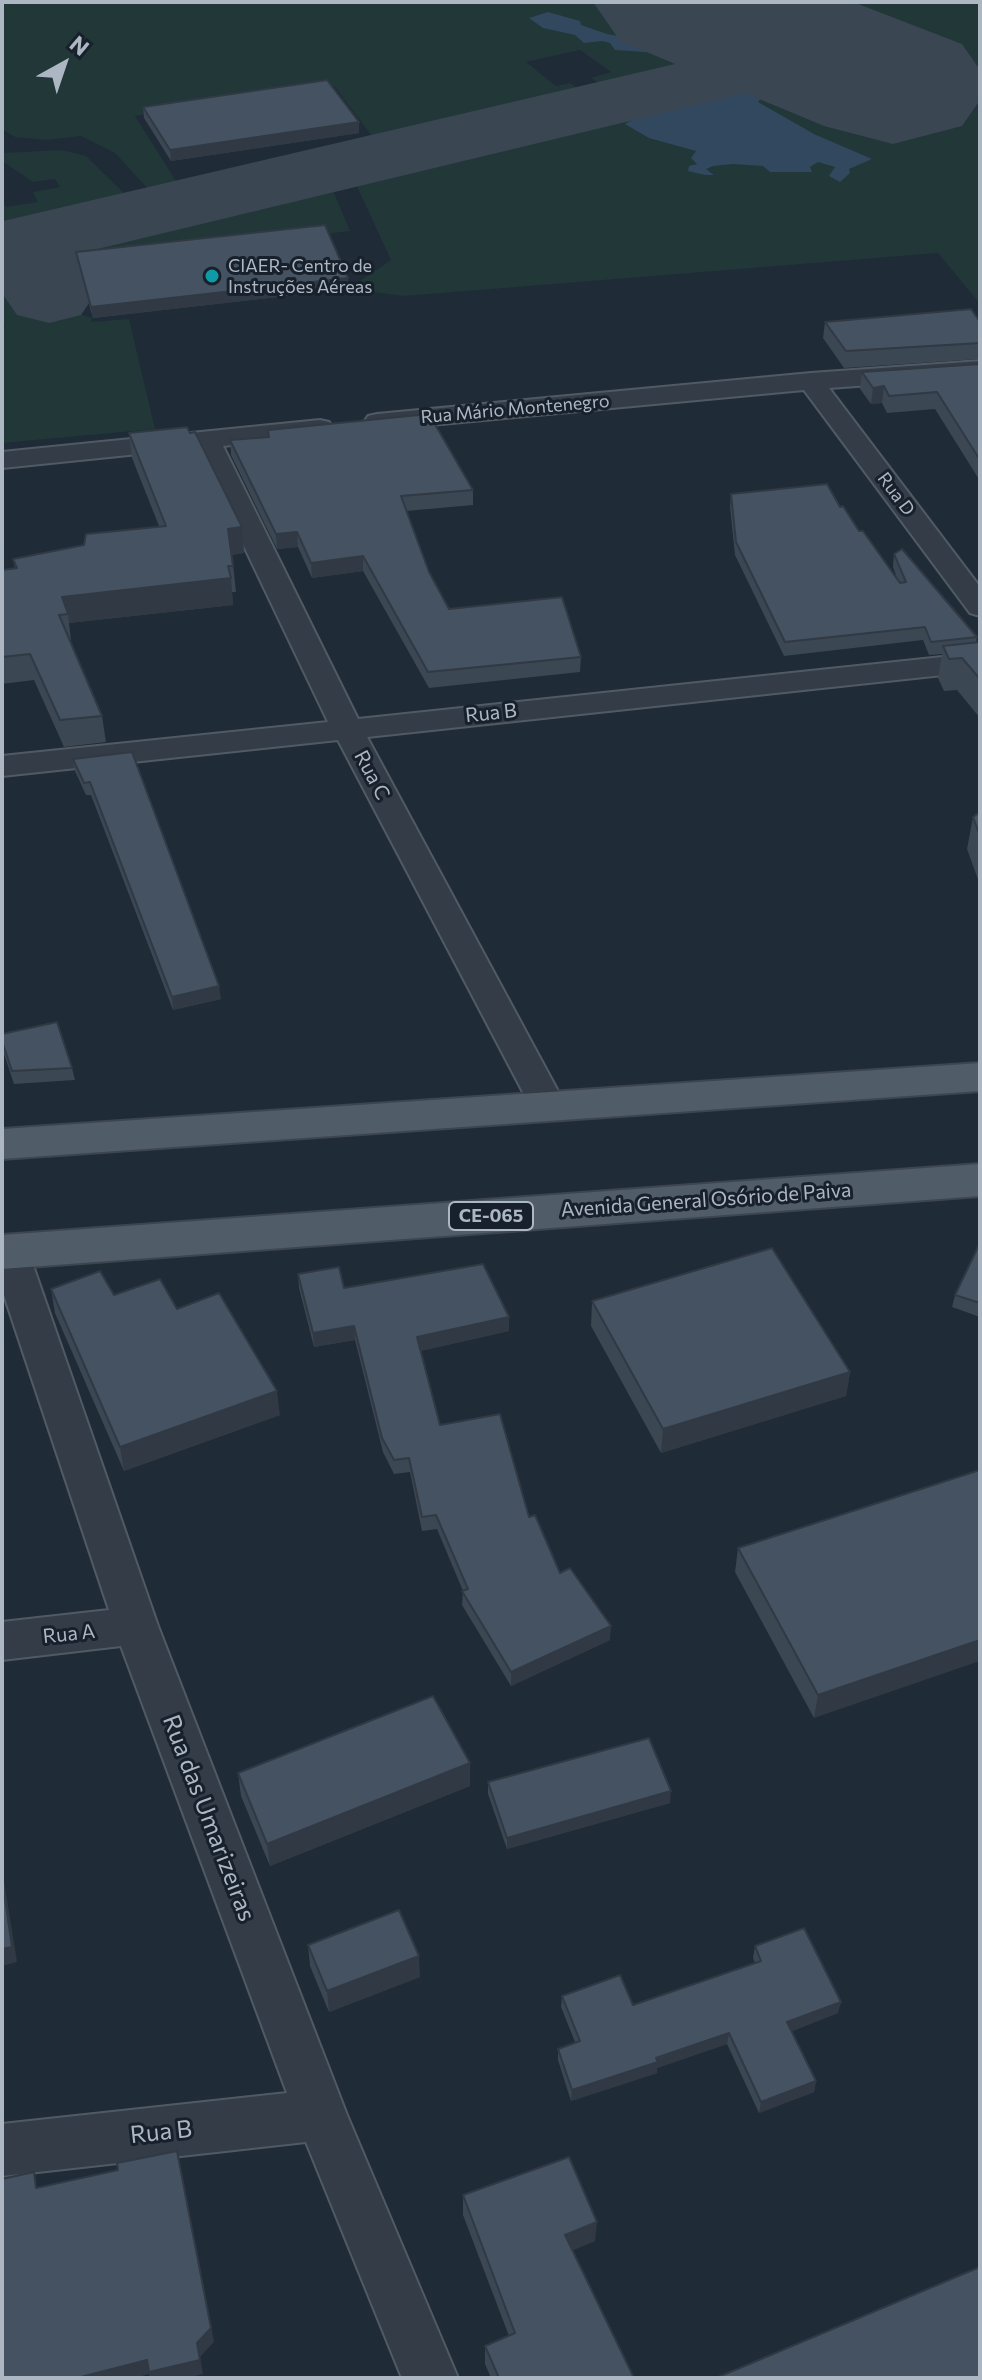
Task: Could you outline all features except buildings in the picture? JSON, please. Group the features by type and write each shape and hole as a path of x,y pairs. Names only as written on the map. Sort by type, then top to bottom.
{"main road":[{"path":"2,1144 980,1077"},
{"name":"Avenida General Osório de Paiva","path":"5,1251 980,1180"}],"street":[{"name":"Rua Mário Montenegro","path":"2,460 811,381 980,369"},
{"name":"Rua D","path":"811,381 980,607"},
{"name":"Rua C","path":"206,439 347,728 548,1106"},
{"name":"Rua B","path":"2,766 980,662"},
{"name":"Rua das Umarizeiras","path":"5,1251 136,1626 321,2115 430,2378"},
{"name":"Rua A","path":"2,1641 136,1626"},
{"name":"Rua B","path":"2,2150 321,2115"}],"green space":[{"path":"2,2 638,2 742,44 744,53 734,67 616,95 591,78 611,72 580,50 526,62 556,86 570,83 594,100 382,149 334,86 135,116 185,195 148,189 115,153 81,136 46,140 15,137 2,129"},
{"path":"733,2 980,2 980,304 938,253 405,296 348,289 391,260 354,180 360,170 799,67 864,95 920,77"},
{"path":"62,150 86,156 126,195 120,210 2,236 2,200 6,207 38,202 33,192 60,187 55,179 33,182 2,161 2,153"},
{"path":"323,179 329,181 350,231 78,264 73,288 54,283 46,248 63,240"},
{"path":"23,249 39,303 93,318 90,322 129,319 155,429 2,443 2,329 5,328 2,322 2,253"}],"water":[{"path":"548,12 580,21 581,25 607,34 661,44 674,49 674,54 615,50 610,43 602,41 584,43 575,35 543,28 529,18"},
{"path":"749,90 762,97 758,102 814,134 872,159 849,169 850,173 840,182 829,176 835,167 818,162 810,167 812,172 770,172 763,166 733,164 713,166 706,169 714,175 705,175 688,171 689,166 697,164 691,158 696,151 649,138 625,124 655,107"}],"taxiway":[{"path":"49,296 33,239 765,66 786,55 779,39"}],"runway":[{"path":"685,2 893,85"}],"place":[{"name":"CIAER- Centro de Instruções Aéreas","path":"212,276"}]}
